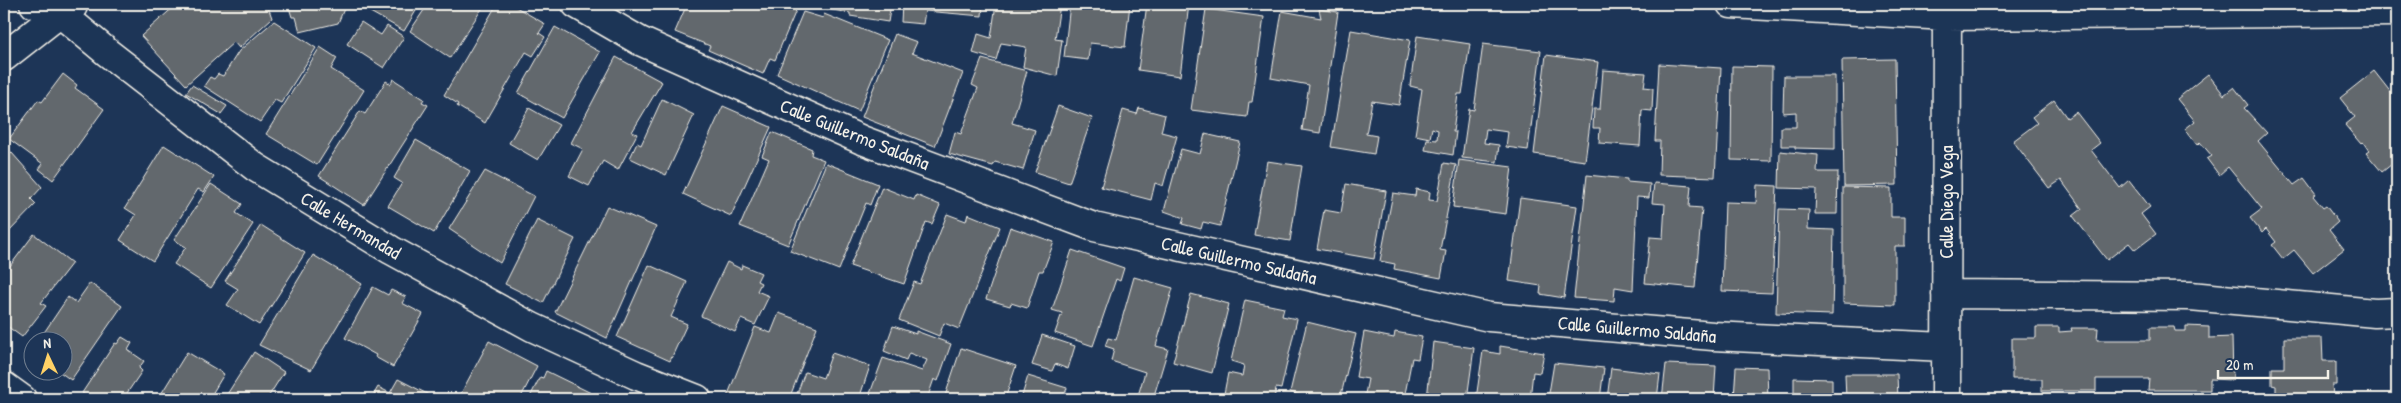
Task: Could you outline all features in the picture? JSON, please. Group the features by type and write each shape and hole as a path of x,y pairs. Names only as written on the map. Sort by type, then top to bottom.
{"street":[{"name":"Calle Hermandad","path":"34,4 69,8 108,53 255,167 391,250 532,328 636,375 697,399"},
{"name":"Calle Guillermo Saldaña","path":"576,4 640,41 862,140 1094,227 1489,317 1713,336 1945,347"},
{"path":"1731,4 1947,10 2397,12"},
{"path":"4,57 69,8"},
{"name":"Calle Diego Vega","path":"1946,399 1947,10"},
{"path":"1946,294 2190,296 2375,313 2397,312"},
{"path":"4,386 22,399"}],"building":[{"path":"177,4 207,4 210,7 213,4 267,4 272,18 239,48 234,42 186,85 141,36"},
{"path":"288,4 346,4 338,23 300,32 296,17 292,17"},
{"path":"356,4 420,4 404,31"},
{"path":"428,4 485,4 450,58 410,31"},
{"path":"497,4 511,4 545,24 539,33 545,37 533,56 526,52 485,123 457,106 458,104 444,95"},
{"path":"687,4 775,4 783,7 784,4 787,4 797,8 775,60 770,58 763,74 708,50 710,46 675,32"},
{"path":"798,4 891,4 888,22 850,16 850,13"},
{"path":"902,4 983,4 982,16 925,11 923,24 901,22"},
{"path":"996,4 1060,4 1055,39 1062,40 1057,76 1023,67 1026,47 1001,43 996,60 973,53 978,34 991,38"},
{"path":"1070,4 1130,4 1125,47 1090,43 1088,60 1064,57"},
{"path":"1147,4 1189,4 1180,76 1138,70"},
{"path":"1206,9 1264,17 1252,102 1249,102 1247,117 1191,110"},
{"path":"1319,9 1338,12 1320,133 1302,130 1309,85 1271,78 1282,11 1321,18"},
{"path":"803,12 823,18 824,14 888,40 859,111 777,74"},
{"path":"274,21 316,48 281,103 275,100 260,122 204,86 210,77 214,79 218,74 223,76 239,51"},
{"path":"361,22 381,35 387,26 404,37 384,68 347,44"},
{"path":"555,27 600,52 562,118 518,93"},
{"path":"1351,30 1410,40 1399,105 1372,101 1366,134 1377,136 1374,154 1331,147"},
{"path":"895,34 917,42 912,53 963,73 935,146 862,117"},
{"path":"1417,36 1470,44 1462,94 1458,94 1453,132 1456,132 1453,155 1425,150 1427,139 1437,140 1438,130 1432,128 1430,138 1415,135 1422,89 1410,86"},
{"path":"1483,44 1541,51 1528,150 1506,147 1508,132 1486,129 1484,143 1499,145 1497,162 1462,158 1469,109 1474,110"},
{"path":"320,47 337,58 331,69 364,90 317,165 266,134"},
{"path":"1546,55 1598,62 1585,161 1534,154"},
{"path":"616,57 662,82 632,132 637,134 618,170 603,161 589,186 569,176 583,149 571,143"},
{"path":"982,59 1027,71 1012,123 1035,130 1023,170 995,162 993,166 949,154 955,132 961,134 978,88 972,85"},
{"path":"1895,59 1897,185 1844,186 1842,60"},
{"path":"1659,64 1721,68 1715,177 1659,175 1660,141 1655,141"},
{"path":"1732,66 1772,67 1771,161 1731,160"},
{"path":"1603,70 1646,73 1644,87 1653,88 1652,111 1642,110 1640,146 1599,143 1600,128 1593,128 1594,109 1600,109"},
{"path":"2374,71 2392,94 2397,90 2397,170 2392,164 2382,172 2366,153 2369,151 2363,142 2361,144 2345,125 2355,117 2340,98"},
{"path":"63,74 77,85 75,88 104,109 53,180 39,169 43,164 9,139 38,100 42,102"},
{"path":"2208,74 2224,95 2234,87 2248,105 2244,108 2267,133 2258,141 2294,185 2304,178 2316,194 2313,196 2323,208 2326,206 2338,222 2329,230 2344,249 2313,273 2294,250 2283,259 2272,245 2276,242 2266,229 2262,233 2250,218 2262,209 2228,167 2219,175 2207,159 2212,156 2200,142 2197,145 2185,129 2195,121 2177,99"},
{"path":"1784,76 1835,76 1835,149 1781,146 1781,127 1796,127 1796,112 1783,113"},
{"path":"393,79 424,99 422,102 428,105 364,205 319,176 360,111 365,114 386,81 391,84"},
{"path":"192,85 227,106 221,114 186,93"},
{"path":"662,99 694,115 666,175 630,158 637,143 641,145"},
{"path":"2054,100 2067,118 2076,112 2100,143 2091,150 2120,188 2129,180 2150,207 2141,214 2156,234 2135,250 2129,243 2107,260 2073,216 2082,209 2061,180 2049,188 2013,141 2037,123 2032,117"},
{"path":"723,106 771,127 731,216 683,194"},
{"path":"1058,106 1092,118 1069,183 1035,172"},
{"path":"529,108 559,125 538,160 509,143"},
{"path":"1139,108 1165,115 1161,132 1177,136 1163,186 1155,183 1151,200 1101,187 1123,110 1137,114"},
{"path":"772,132 812,149 811,155 824,160 788,245 740,226 769,159 762,156"},
{"path":"1205,134 1240,142 1220,226 1203,222 1201,229 1182,224 1184,218 1164,211 1181,149 1200,154"},
{"path":"416,140 470,171 434,233 388,206 402,183 394,178"},
{"path":"4,144 42,187 31,199 36,204 7,234 4,231"},
{"path":"164,145 214,177 204,192 198,189 153,261 120,240 136,215 125,208"},
{"path":"1780,151 1818,155 1817,172 1838,172 1837,214 1815,214 1816,189 1779,188"},
{"path":"1459,160 1512,167 1506,214 1453,207"},
{"path":"1267,161 1302,166 1290,241 1254,235"},
{"path":"826,163 878,184 870,205 866,203 839,270 790,251"},
{"path":"1444,163 1456,165 1440,250 1446,251 1441,278 1394,269 1395,264 1380,261 1393,193 1415,196 1416,189 1430,192 1429,200 1437,201"},
{"path":"485,171 534,196 500,263 449,229"},
{"path":"1587,175 1627,179 1627,182 1650,184 1649,198 1637,197 1633,290 1615,287 1614,301 1574,298"},
{"path":"1654,183 1691,186 1689,207 1702,208 1695,288 1645,283 1650,237 1663,238 1665,204 1652,203"},
{"path":"211,184 242,204 236,213 253,224 211,288 174,264 186,247 174,240"},
{"path":"1346,184 1386,191 1374,259 1317,249 1324,210 1341,213"},
{"path":"1757,185 1777,186 1772,293 1722,291 1725,202 1756,203"},
{"path":"882,187 914,200 916,195 940,205 932,224 926,222 904,284 850,266"},
{"path":"1843,187 1891,188 1891,217 1905,217 1905,246 1895,246 1895,305 1843,303"},
{"path":"1520,198 1577,206 1564,298 1540,294 1541,286 1509,281"},
{"path":"607,206 656,227 607,338 555,312"},
{"path":"1779,209 1809,210 1808,229 1834,230 1832,315 1776,313"},
{"path":"947,214 966,221 968,214 1000,227 959,329 944,323 939,336 899,320 914,282 920,284"},
{"path":"537,220 575,239 543,303 505,284"},
{"path":"261,225 305,253 259,325 227,305 238,289 225,281"},
{"path":"1010,227 1054,242 1043,271 1039,271 1027,308 1011,303 1010,306 986,299"},
{"path":"34,234 72,263 41,303 46,306 27,330 22,330 22,337 4,324 4,274"},
{"path":"1072,250 1124,268 1120,281 1116,279 1093,346 1055,333 1062,313 1052,310"},
{"path":"313,255 362,284 311,370 259,345"},
{"path":"727,262 741,269 742,265 761,273 757,281 761,283 757,291 769,296 755,325 741,319 735,332 701,316"},
{"path":"649,265 687,282 671,317 687,324 670,361 617,337"},
{"path":"1134,277 1173,288 1156,346 1168,349 1153,399 1137,399 1145,372 1111,361 1114,349 1105,346 1108,338 1116,340"},
{"path":"90,283 122,306 72,379 72,330 46,330 68,297 76,303"},
{"path":"373,287 388,295 391,290 406,297 402,303 423,314 393,367 345,338"},
{"path":"1191,294 1229,304 1212,373 1173,362"},
{"path":"1245,300 1284,308 1282,316 1297,319 1281,389 1276,388 1274,399 1223,399 1228,373 1242,376 1244,365 1231,361"},
{"path":"779,313 817,327 789,399 733,399 727,397 755,327 771,333"},
{"path":"1307,322 1356,334 1340,399 1300,399 1301,395 1290,392"},
{"path":"893,326 916,334 916,331 951,344 938,381 934,379 927,399 868,399 883,358 922,371 927,360 909,353 906,360 884,351"},
{"path":"2186,326 2209,327 2209,338 2232,337 2233,380 2210,379 2210,390 2148,390 2149,379 2096,379 2096,391 2042,391 2042,379 2012,379 2012,338 2036,338 2036,327 2059,327 2059,332 2072,331 2071,328 2098,328 2097,340 2150,340 2150,327 2174,327 2175,331 2186,331"},
{"path":"1364,332 1394,338 1395,332 1422,337 1418,359 1412,358 1404,399 1364,399 1368,379 1356,377"},
{"path":"1042,335 1075,346 1068,369 1055,364 1052,371 1032,365"},
{"path":"122,337 132,343 128,350 144,361 139,368 142,371 123,399 92,399 82,393 115,343 117,344"},
{"path":"2284,338 2322,338 2323,361 2336,361 2336,385 2332,385 2333,396 2336,396 2336,399 2276,399 2276,386 2272,385 2272,368 2284,368"},
{"path":"489,341 537,366 520,399 458,399"},
{"path":"1433,342 1474,348 1467,399 1427,399"},
{"path":"1500,346 1544,353 1540,373 1533,372 1530,399 1476,399 1483,351 1500,354"},
{"path":"961,348 1016,366 1005,399 944,399"},
{"path":"187,352 224,374 209,399 158,399"},
{"path":"254,352 284,372 267,399 224,399"},
{"path":"832,353 870,366 859,399 795,399 805,372 823,378"},
{"path":"1554,363 1604,368 1600,399 1548,399"},
{"path":"1666,364 1716,366 1714,399 1662,399"},
{"path":"1736,367 1767,368 1768,399 1734,399"},
{"path":"1611,368 1660,374 1657,399 1607,399"},
{"path":"546,371 591,393 588,399 529,399 540,377 543,378"},
{"path":"1845,374 1897,374 1898,399 1846,399"},
{"path":"1028,376 1067,388 1063,399 1021,399"},
{"path":"1794,378 1832,379 1832,399 1794,399"},
{"path":"398,379 437,399 371,399 378,387 390,393"}]}
